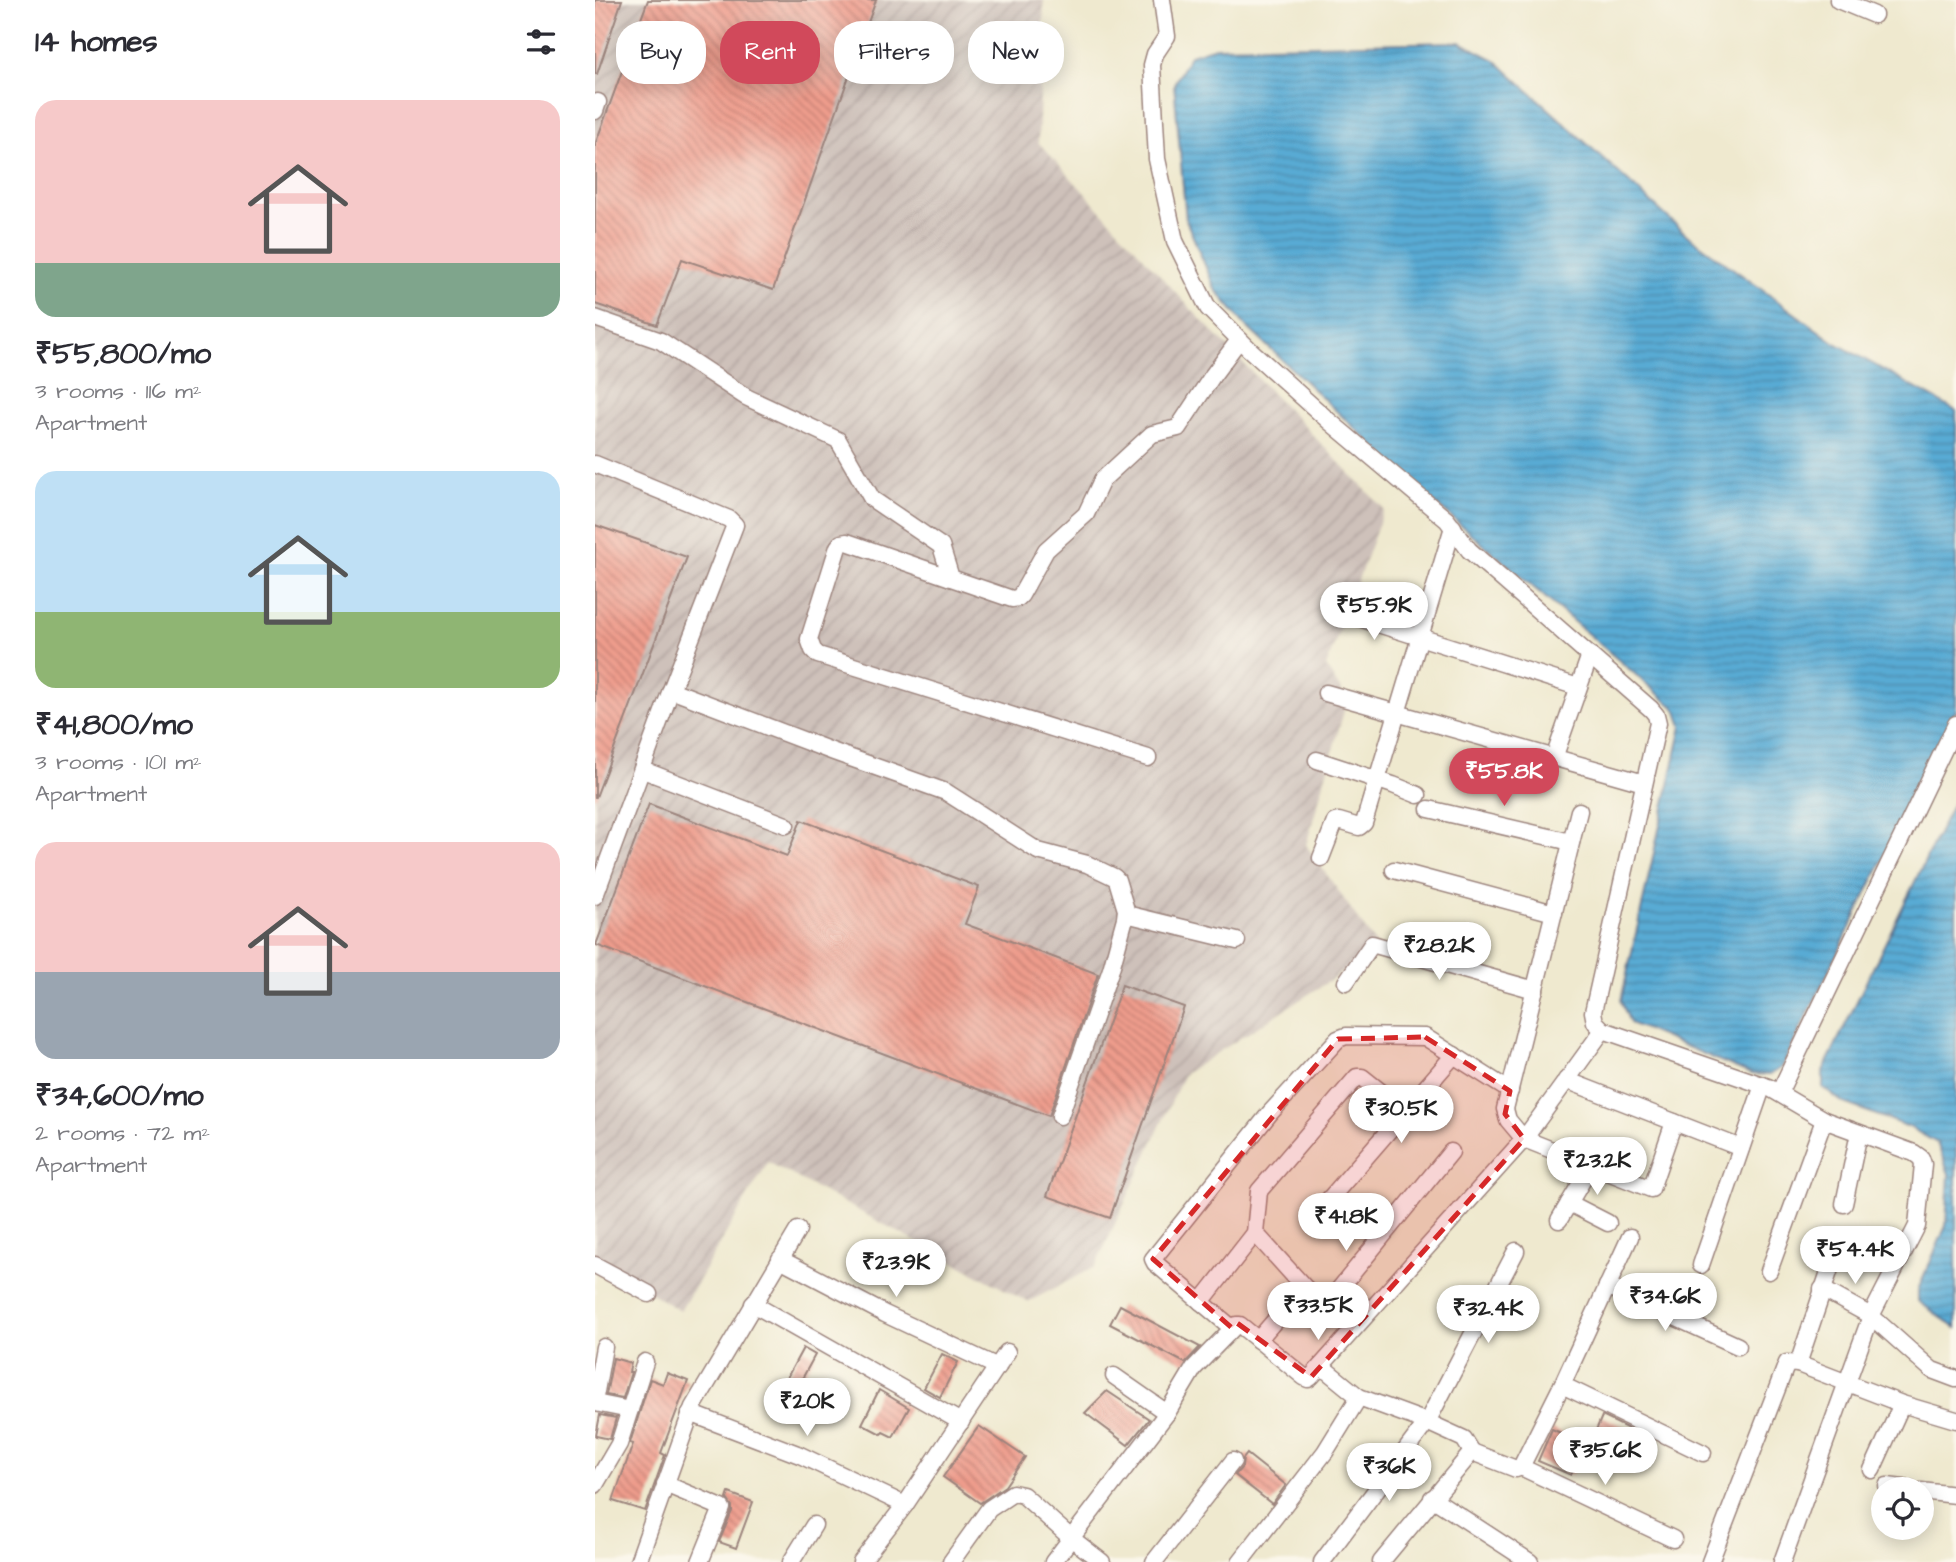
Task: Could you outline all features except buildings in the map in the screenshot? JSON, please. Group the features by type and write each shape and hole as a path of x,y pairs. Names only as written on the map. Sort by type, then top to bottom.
{"street":[{"path":"1162,0 1167,36 1152,65 1157,159 1175,241 1208,308 1239,340 1329,421 1443,516 1469,550 1656,715 1658,723 1593,1012 1595,1022 1603,1030 1763,1085 1824,1120 1915,1153 1923,1164 1917,1226 1871,1316 1782,1562"},
{"path":"1838,0 1874,15"},
{"path":"595,318 661,341 746,397 838,440 872,499 941,546 951,579"},
{"path":"1148,758 818,655 809,639 841,543 847,542 1012,599 1018,598 1045,550 1086,514 1102,480 1151,433 1178,428 1239,340"},
{"path":"595,464 729,519 735,525 595,896"},
{"path":"1321,858 1335,822 1362,826 1453,527"},
{"path":"1340,612 1578,687"},
{"path":"1554,758 1590,655"},
{"path":"671,690 946,792 1038,851 1087,864 1117,880 1126,914 1111,970 1060,1116"},
{"path":"1326,693 1644,783"},
{"path":"1779,1093 1956,724"},
{"path":"1317,760 1418,795"},
{"path":"643,771 786,825"},
{"path":"1429,810 1571,842"},
{"path":"1579,811 1505,1114 1524,1139 1651,1189 1674,1122"},
{"path":"1394,870 1554,913"},
{"path":"1126,914 1237,941"},
{"path":"1346,982 1372,944 1535,989"},
{"path":"1053,1562 1167,1413 1194,1368 1236,1325 1240,1325 1308,1379 1524,1139 1603,1030"},
{"path":"1232,1328 1155,1263 1154,1256 1270,1113 1338,1039 1346,1036 1420,1036 1431,1039 1510,1091"},
{"path":"1319,1210 1454,1055"},
{"path":"1201,1302 1255,1233 1259,1191 1357,1077 1362,1077 1406,1111"},
{"path":"1566,1080 1741,1148"},
{"path":"1701,1265 1763,1085"},
{"path":"1769,1271 1824,1120"},
{"path":"1844,1204 1859,1133"},
{"path":"1255,1233 1313,1296 1332,1298 1451,1152"},
{"path":"1559,1220 1591,1166"},
{"path":"1569,1203 1608,1223"},
{"path":"638,1562 690,1413 798,1230"},
{"path":"1521,1467 1630,1237"},
{"path":"1322,1562 1427,1422 1516,1251"},
{"path":"1798,1363 1833,1257"},
{"path":"780,1259 885,1314 997,1367"},
{"path":"595,1265 649,1294"},
{"path":"1607,1286 1738,1346"},
{"path":"1258,1340 1300,1290 1305,1288"},
{"path":"1822,1289 1871,1316 1932,1370 1956,1379"},
{"path":"753,1304 961,1422"},
{"path":"595,1397 604,1347"},
{"path":"861,1562 905,1506 1007,1352"},
{"path":"595,1485 619,1444 645,1362"},
{"path":"1712,1561 1787,1363 1798,1363 1902,1404 1956,1420"},
{"path":"1321,1366 1359,1397 1427,1422 1464,1439 1472,1452 1516,1469 1521,1467 1673,1539"},
{"path":"1114,1376 1167,1413"},
{"path":"1562,1385 1703,1453"},
{"path":"1240,1562 1325,1452 1359,1397"},
{"path":"595,1404 630,1410"},
{"path":"1872,1470 1902,1404"},
{"path":"690,1413 800,1455 905,1506"},
{"path":"1381,1562 1472,1452"},
{"path":"1154,1562 1233,1461"},
{"path":"665,1484 722,1508 700,1562"},
{"path":"1934,1492 1956,1495"},
{"path":"951,1562 989,1509 1013,1493 1023,1495 1102,1562"},
{"path":"1432,1498 1530,1562"},
{"path":"791,1562 814,1525"}],"highlighted area":[{"path":"1425,1037 1510,1091 1505,1114 1524,1139 1311,1377 1237,1323 1232,1328 1153,1259 1338,1039"}],"shaded area":[{"path":"595,0 1044,0 1043,21 968,21 968,84 1040,84 1038,142 1191,309 1384,509 1326,667 1347,700 1306,845 1379,949 1184,1074 1095,1267 1028,1302 768,1162 680,1311 595,1258"}],"water":[{"path":"1460,42 1495,60 1688,236 1834,342 1956,411 1956,710 1782,1067 1770,1075 1751,1074 1630,1023 1621,1001 1682,726 1676,709 1430,499 1245,325 1215,289 1186,220 1174,84 1190,55 1215,47"},
{"path":"1956,797 1956,1328 1918,1301 1918,1290 1946,1226 1949,1174 1937,1143 1909,1127 1844,1103 1823,1088 1823,1071"}]}
